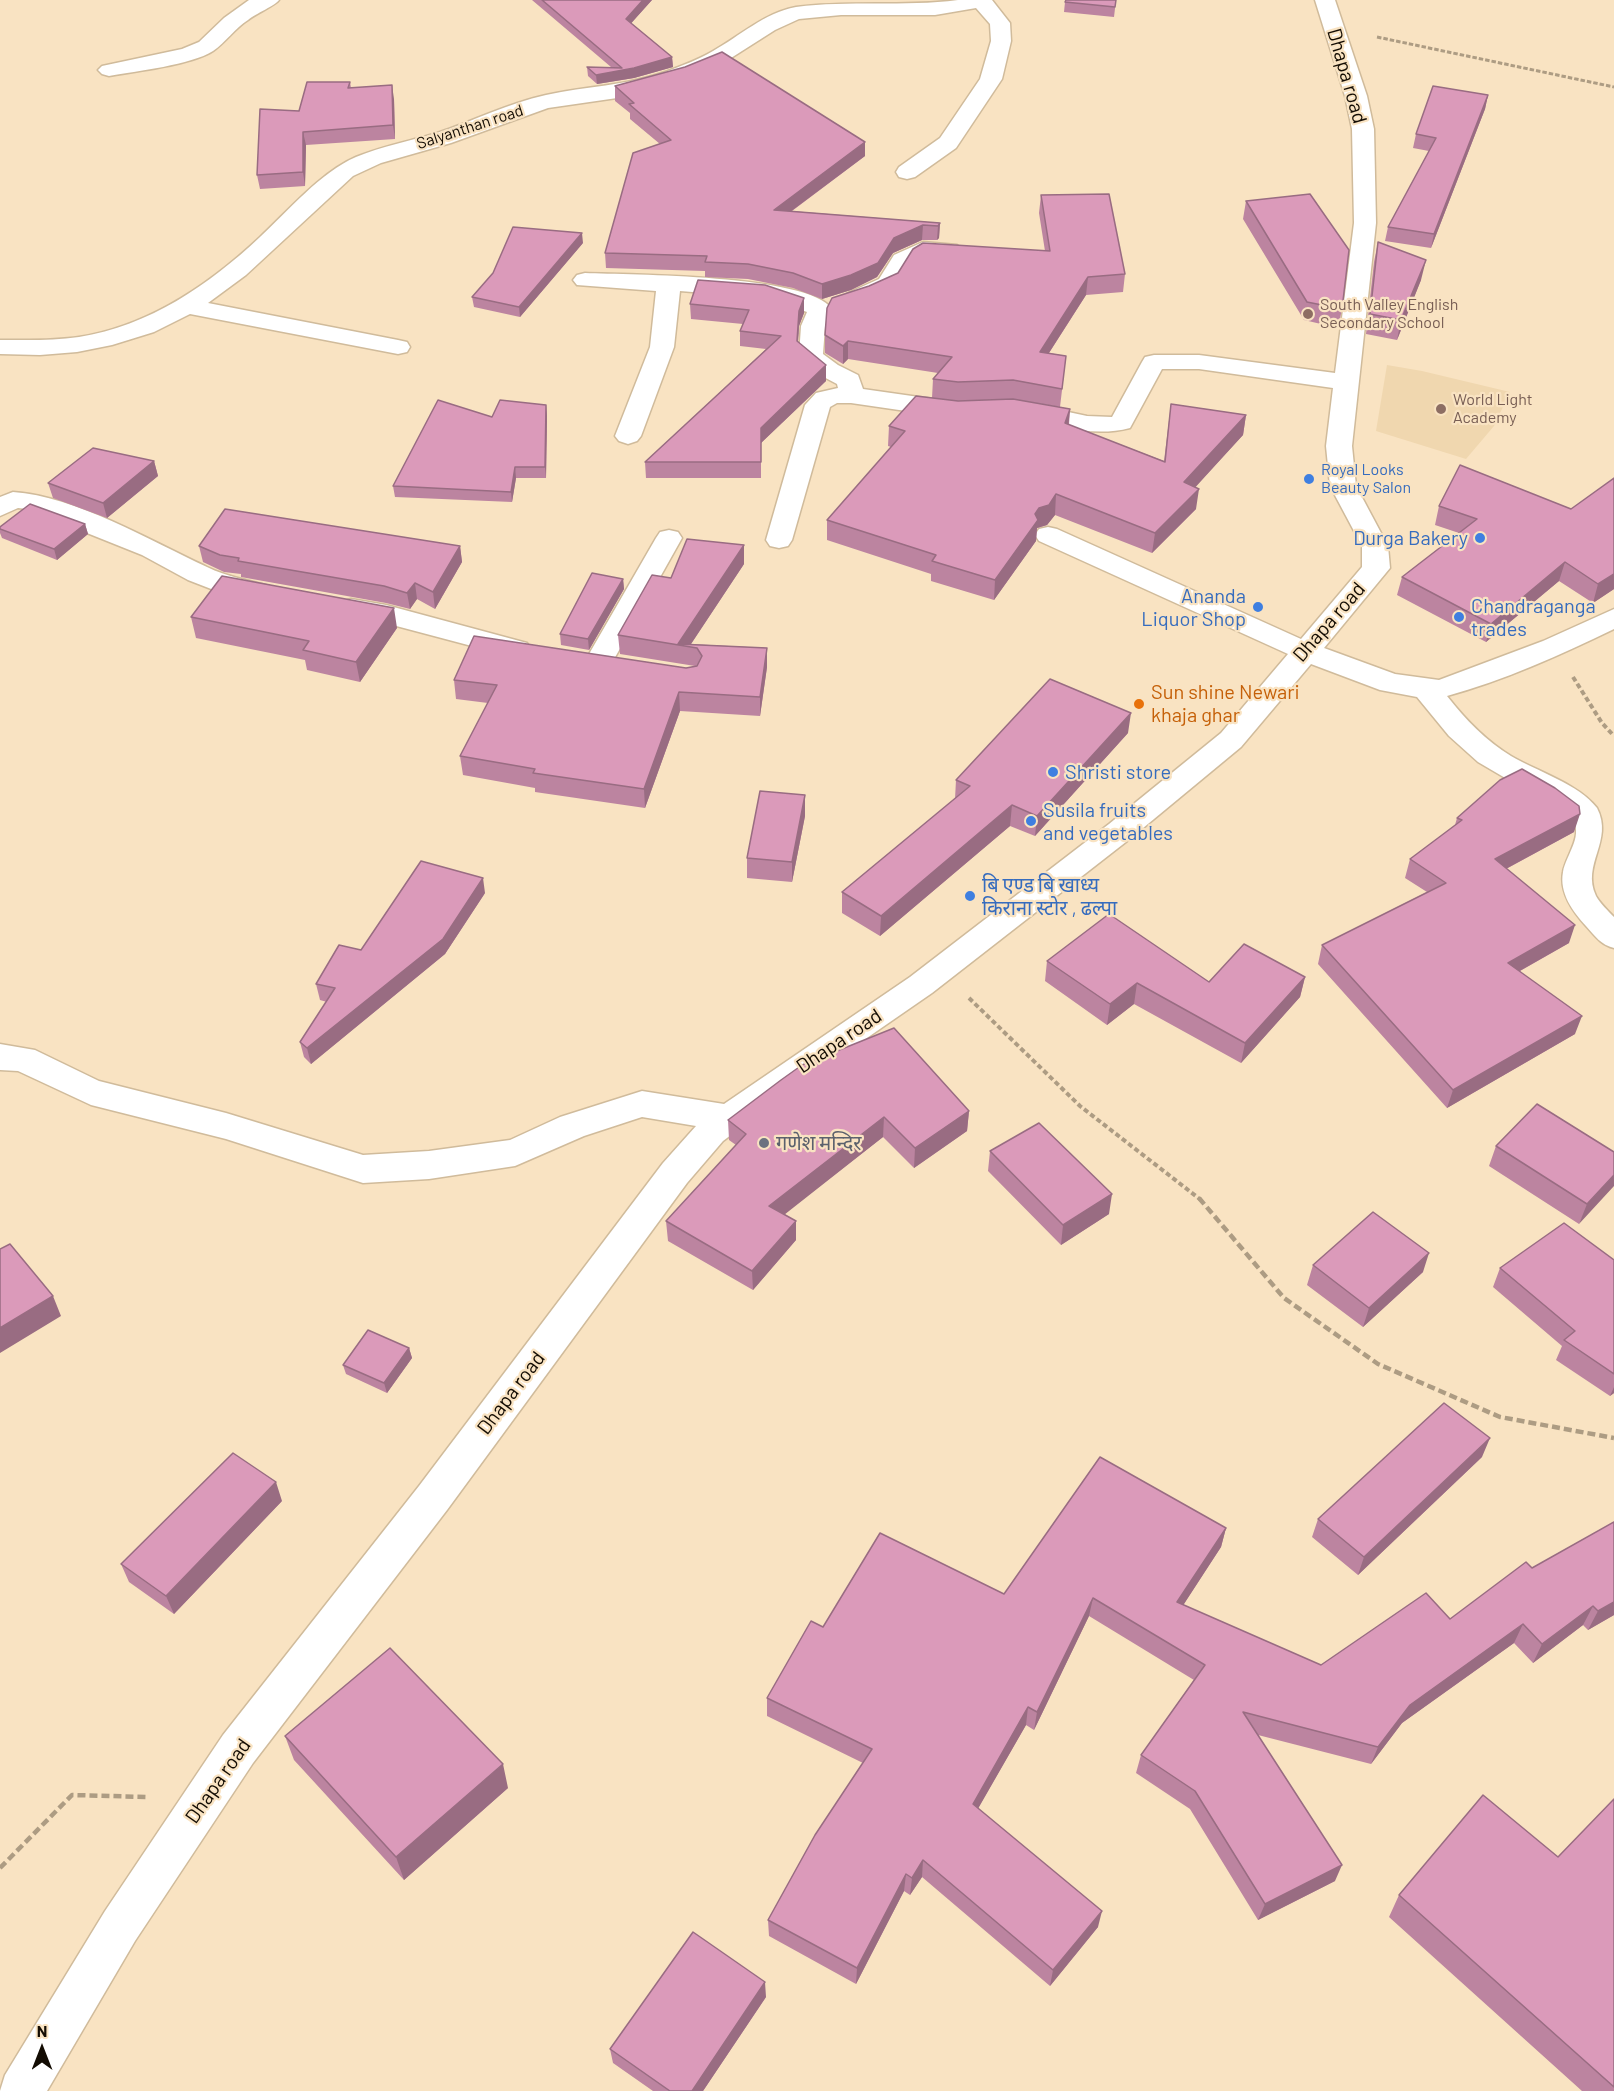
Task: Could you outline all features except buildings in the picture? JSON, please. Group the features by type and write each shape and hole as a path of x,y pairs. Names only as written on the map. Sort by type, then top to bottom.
{"street":[{"path":"109,70 188,54 206,46 231,22 257,4 269,0"},
{"path":"907,172 948,143 991,79 1001,41 1000,23 982,0"},
{"name":"Salyanthan road","path":"0,347 31,349 94,342 148,327 224,283 299,211 350,168 388,152 442,138 545,102 609,93 672,77 722,56 766,26 788,7 923,10 982,0"},
{"name":"Dhapa road","path":"21,2091 120,1926 238,1749 433,1498 675,1173 711,1132 940,970 1120,831 1231,740 1304,651 1377,568 1376,546 1343,486 1339,446 1365,223 1363,129 1356,96 1330,15"},
{"path":"585,280 752,288 781,292 820,309 860,297 888,284 902,260 923,249 976,250"},
{"path":"628,436 662,347 669,284"},
{"path":"187,306 398,347"},
{"path":"820,309 813,326 811,356 829,370 849,380 851,395"},
{"path":"1003,408 1111,426 1120,423 1148,369 1154,362 1199,362 1345,381"},
{"path":"779,540 818,405 824,399 836,395 851,395 957,411 977,409"},
{"path":"0,508 13,500 30,501 61,511 153,549 198,574 229,586 288,597"},
{"path":"1048,535 1304,651 1390,683 1426,689 1440,689 1472,679 1553,647 1614,618"},
{"path":"599,661 669,538"},
{"path":"322,603 386,614 503,647 546,653"},
{"path":"1426,689 1448,719 1477,746 1499,762 1566,799 1585,814 1591,830 1588,849 1578,872 1580,897 1614,938"},
{"path":"0,1057 23,1059 91,1092 226,1126 363,1169 429,1165 514,1153 572,1126 642,1104 729,1118"}],"path":[{"path":"1330,15 1393,39 1614,87"},
{"path":"1553,647 1568,665 1576,684 1602,723 1614,736"},
{"path":"940,970 1080,1106 1204,1202 1284,1298 1378,1364 1500,1417 1614,1438"},
{"path":"0,1869 72,1795 205,1798"}],"shaded area":[{"name":"World Light Academy","path":"1387,365 1510,392 1494,426 1466,459 1376,431"}],"place":[{"name":"South Valley English Secondary School","path":"1308,314"},
{"name":"World Light Academy","path":"1441,409"},
{"name":"Royal Looks Beauty Salon","path":"1309,479"},
{"name":"Durga Bakery","path":"1480,538"},
{"name":"Ananda Liquor Shop","path":"1258,607"},
{"name":"Chandraganga trades","path":"1459,617"},
{"name":"Sun shine Newari khaja ghar","path":"1139,704"},
{"name":"Shristi store","path":"1053,772"},
{"name":"Susila fruits and vegetables","path":"1031,821"},
{"name":"बि एण्ड बि खाध्य किराना स्टोर , ढल्पा","path":"970,896"},
{"name":"गणेश मन्दिर","path":"764,1143"}]}
